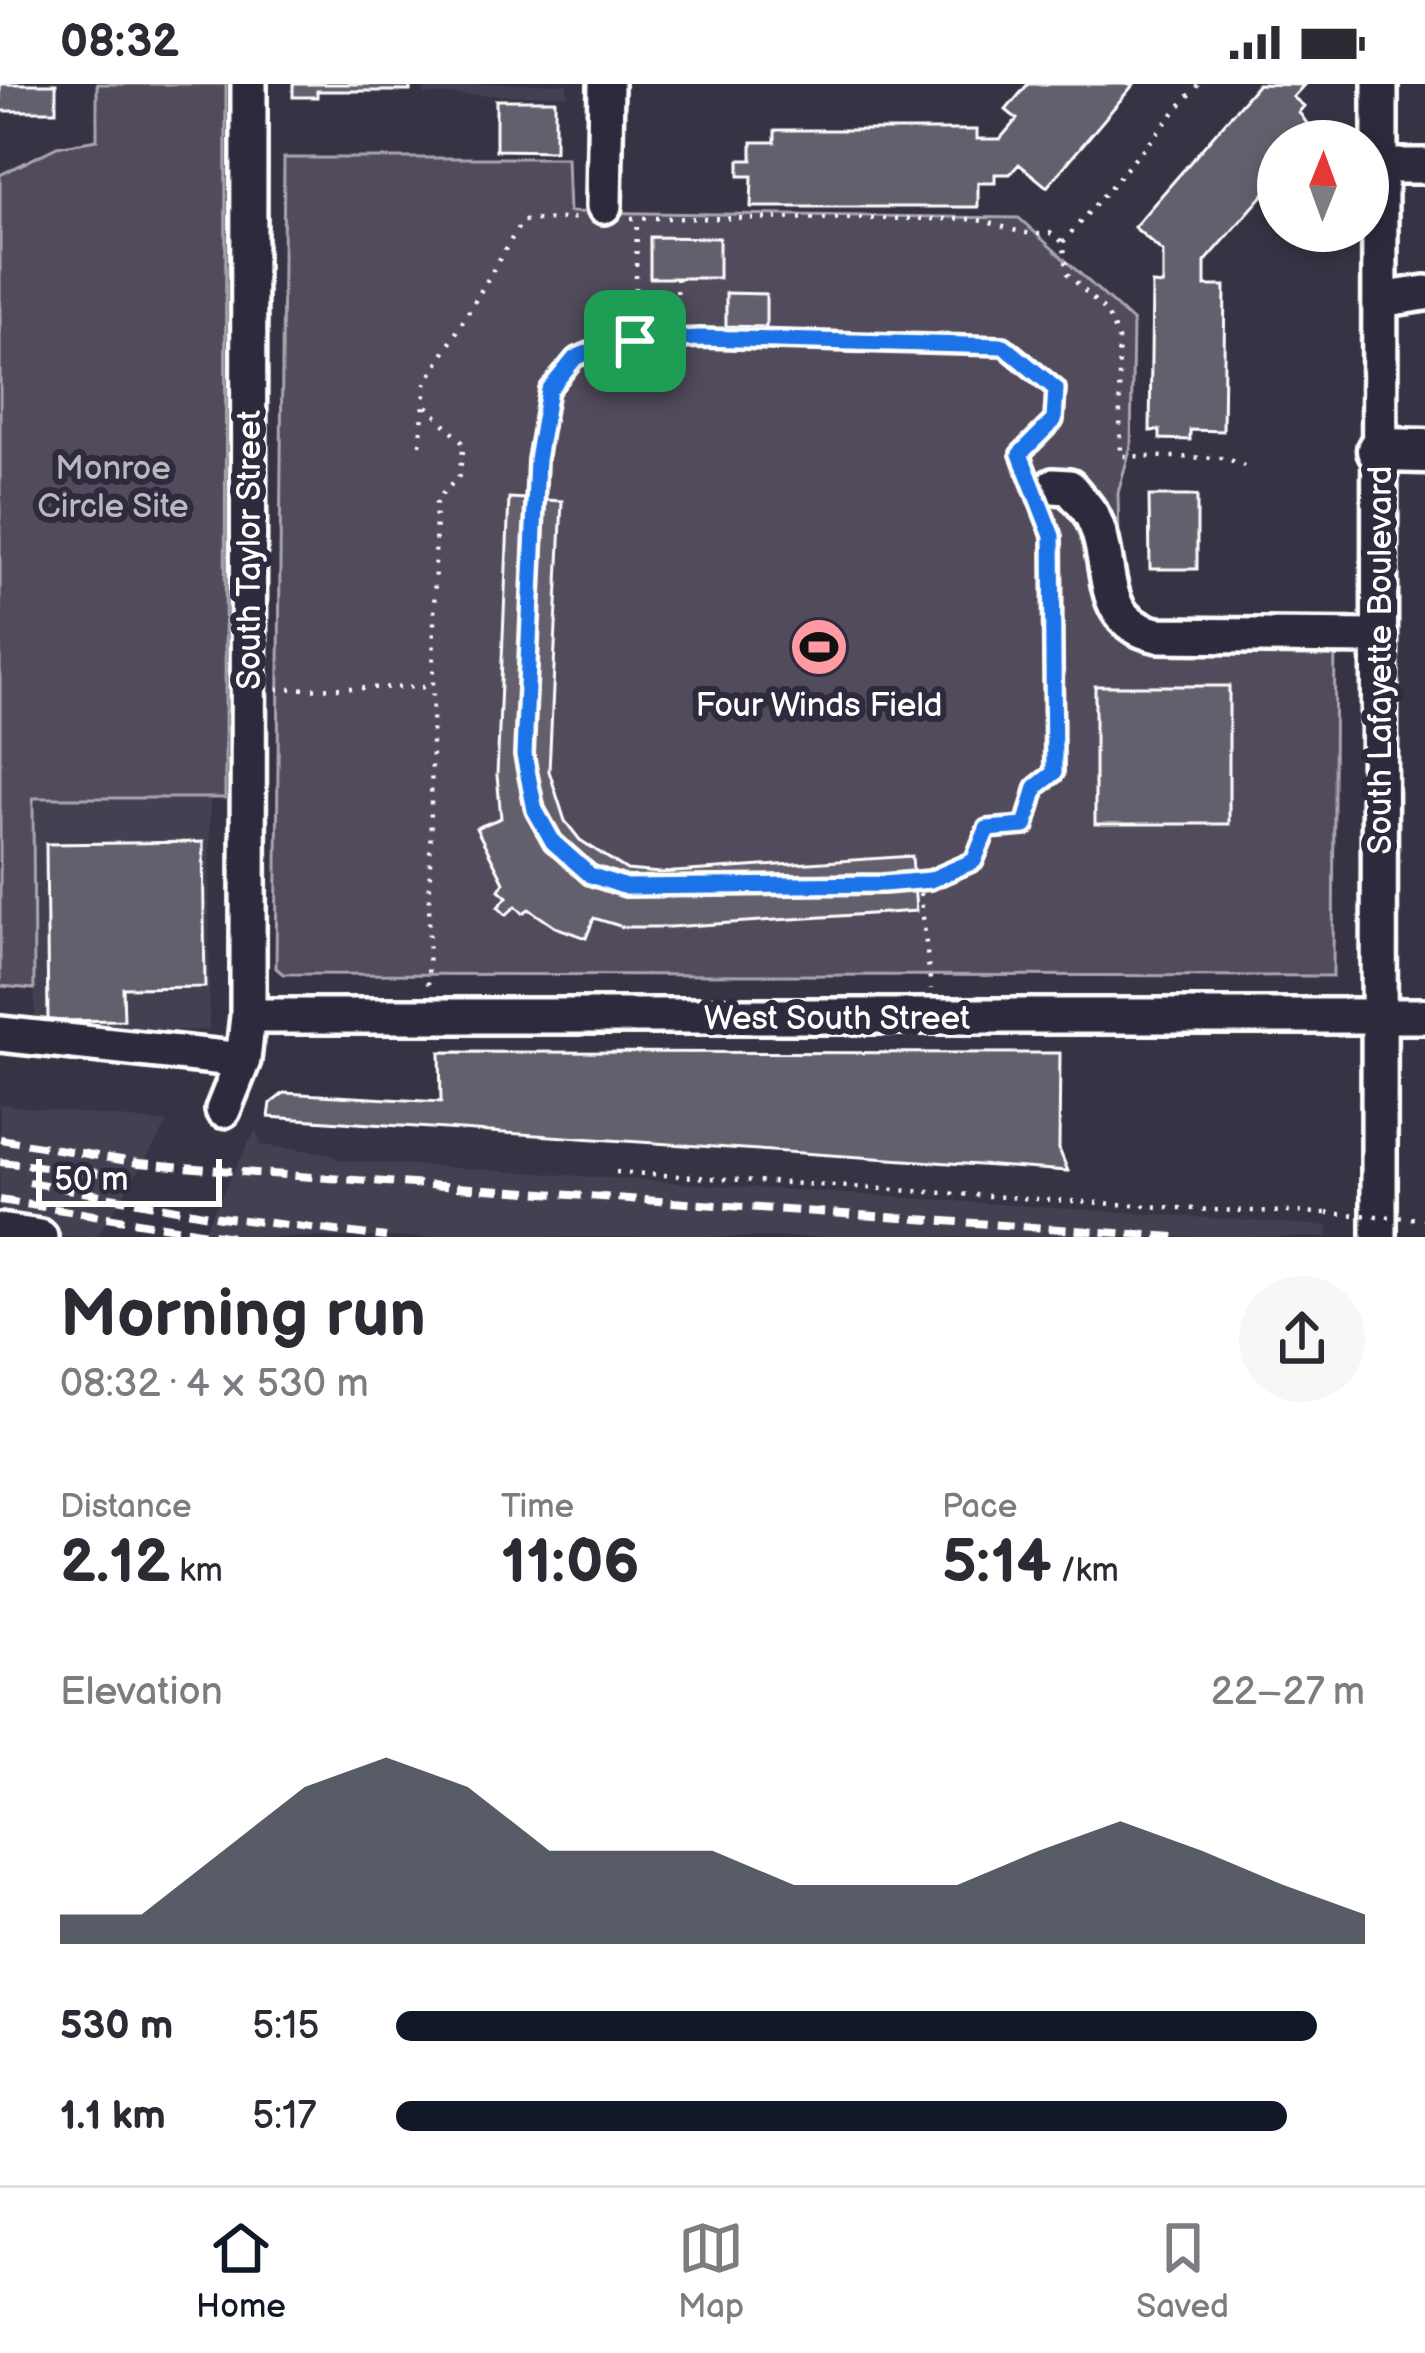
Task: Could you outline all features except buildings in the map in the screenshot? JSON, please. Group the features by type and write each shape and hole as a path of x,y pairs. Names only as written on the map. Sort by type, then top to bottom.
{"main road":[{"path":"1379,451 1425,451"}],"street":[{"name":"South Taylor Street","path":"223,1110 243,1060 248,1016 249,84"},
{"path":"604,214 606,84"},
{"name":"South Lafayette Boulevard","path":"1380,84 1380,120"},
{"path":"1389,166 1425,166"},
{"name":"South Lafayette Boulevard","path":"1379,1237 1380,252"},
{"path":"1380,300 1425,293"},
{"path":"1053,485 1069,488 1093,517 1117,611 1134,630 1177,635 1379,637"},
{"name":"West South Street","path":"248,1016 1425,1016"},
{"path":"0,1034 243,1060"},
{"path":"0,1231 40,1237"}],"path":[{"path":"1063,242 1199,84"},
{"path":"420,446 426,384 522,221 604,214 989,220 1021,236 1050,233 1063,242 1068,274 1107,313 1118,339 1121,456 1226,458 1244,466"},
{"path":"635,341 637,218"},
{"path":"677,278 678,339"},
{"path":"635,341 1004,346 1056,389 1054,420 1020,454 1052,536 1054,773 1036,787 1025,826 987,829 974,861 920,881 708,890 626,887 590,875 553,842 535,810 524,755 537,460 549,390 575,358 613,342 635,341"},
{"path":"427,406 464,445 459,476 436,501 428,986"},
{"path":"273,689 434,687"},
{"path":"920,881 931,990"},
{"path":"616,1172 1425,1219"}],"shaded area":[{"path":"424,84 567,84 567,95 424,95"},
{"path":"32,798 210,798 209,1030 121,1030 35,1020"},
{"path":"0,1104 168,1123 97,1237 0,1237"},
{"path":"256,1129 261,1145 328,1153 340,1160 1328,1226 1328,1237 200,1237"}],"green space":[{"name":"Monroe Circle Site","path":"97,84 226,84 225,798 33,798 34,989 0,986 0,175 57,147 97,140"},
{"path":"284,158 567,158 569,212 1019,218 1133,322 1131,446 1118,493 1120,589 1140,620 1335,620 1333,976 283,974 276,968"}],"railway":[{"path":"0,1139 139,1163 242,1172 1176,1237"},
{"path":"0,1162 107,1174"},
{"path":"29,1182 220,1217 386,1237"},
{"path":"0,1200 232,1237"}],"place":[{"name":"Four Winds Field","path":"819,647"}],"route":[{"path":"700,338 1004,346 1056,389 1054,420 1020,454 1052,536 1054,560 1054,773 1036,787 1025,826 987,829 980,836 974,861 930,880 708,890 626,887 590,875 553,842 535,810 524,755 537,460 554,378 575,358 613,342 635,341 700,338"}]}
